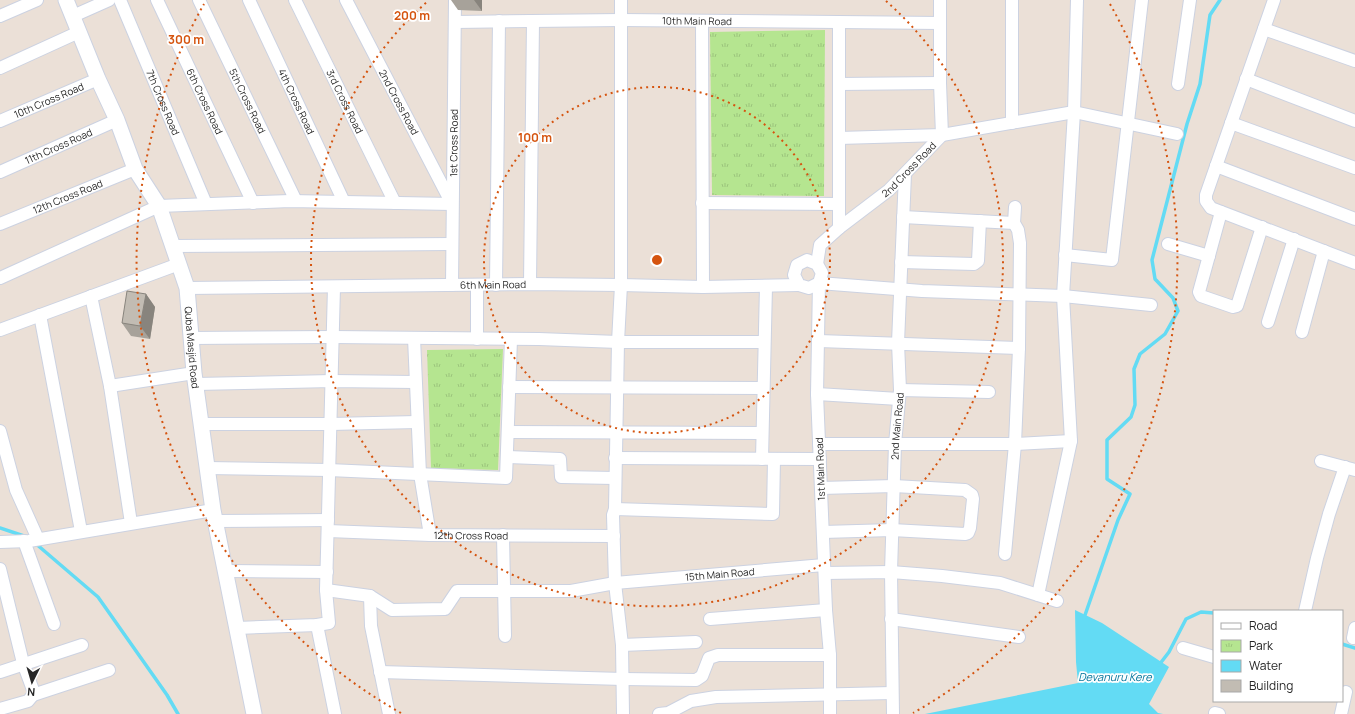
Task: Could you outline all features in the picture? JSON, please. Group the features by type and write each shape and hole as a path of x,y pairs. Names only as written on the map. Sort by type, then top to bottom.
{"street":[{"path":"0,16 37,0"},
{"name":"Quba Masjid Road","path":"66,0 98,79 117,120 135,169 159,206 187,288 195,379 214,516 254,714"},
{"path":"73,16 109,0"},
{"name":"7th Cross Road","path":"120,0 206,204"},
{"name":"6th Cross Road","path":"157,0 253,203"},
{"name":"5th Cross Road","path":"199,0 296,201"},
{"name":"4th Cross Road","path":"249,0 344,202"},
{"name":"3rd Cross Road","path":"295,0 395,203"},
{"name":"2nd Cross Road","path":"346,0 452,204"},
{"name":"1st Cross Road","path":"452,285 455,0"},
{"path":"621,0 621,285 618,342 615,509 613,515 615,583 622,645 623,714"},
{"name":"2nd Cross Road","path":"817,264 820,245 838,228 889,190 942,135 940,82 940,0"},
{"path":"1012,0 1012,123"},
{"path":"1038,595 1071,441 1063,296 1074,112 1076,0"},
{"path":"1065,255 1112,260 1142,0"},
{"path":"1178,84 1190,0"},
{"path":"1274,0 1206,195 1206,201 1212,208 1221,212 1355,263"},
{"name":"10th Main Road","path":"454,22 621,20 940,23"},
{"path":"496,285 499,21"},
{"path":"530,284 533,21"},
{"path":"702,21 703,287"},
{"path":"838,228 839,22"},
{"path":"1264,29 1355,61"},
{"path":"0,68 79,32"},
{"name":"10th Cross Road","path":"0,121 98,79"},
{"path":"1246,79 1355,121"},
{"path":"839,84 940,82"},
{"path":"839,138 942,135 1074,112 1177,134"},
{"name":"11th Cross Road","path":"0,172 117,120"},
{"path":"1231,123 1355,168"},
{"path":"1216,166 1355,219"},
{"name":"12th Cross Road","path":"0,224 135,169"},
{"name":"2nd Main Road","path":"893,714 891,572 895,444 899,394 898,343 905,174"},
{"path":"0,278 159,206 296,201 452,204"},
{"path":"702,203 838,204"},
{"path":"1006,554 1015,444 1019,348 1019,236 1018,230 1014,223 1014,207"},
{"path":"1221,212 1199,292 1201,296 1233,307 1237,306 1262,227"},
{"path":"903,217 1014,223"},
{"path":"901,262 974,264 978,261 980,221"},
{"path":"1268,322 1294,239"},
{"path":"173,246 452,244"},
{"path":"1168,244 1209,256"},
{"path":"1302,332 1324,251"},
{"path":"819,283 822,273 817,264 807,260 797,265 794,276 798,285 809,288 819,283 900,289 1063,296 1151,305"},
{"path":"0,330 179,264"},
{"name":"1st Main Road","path":"819,283 817,394 826,610 830,655 830,714"},
{"name":"6th Main Road","path":"187,288 530,284 703,287 798,285"},
{"path":"477,285 477,338"},
{"path":"615,509 773,514 768,459 762,433 766,286"},
{"path":"237,628 317,625 329,623 326,590 334,287"},
{"path":"91,296 110,386 131,523"},
{"path":"40,315 81,531"},
{"path":"191,338 477,338 618,342 764,342"},
{"path":"414,338 420,474 430,535"},
{"path":"207,468 329,470 506,478 511,339"},
{"path":"819,341 1019,348"},
{"path":"110,386 195,379 416,382"},
{"path":"509,387 763,388"},
{"path":"817,394 989,392"},
{"path":"201,424 417,422"},
{"path":"508,432 762,433"},
{"path":"1,439 32,540 54,624"},
{"path":"819,444 1015,444 1071,441"},
{"path":"507,457 560,458 561,477 615,478"},
{"path":"616,458 820,459"},
{"path":"1305,610 1329,514 1350,469 1322,461"},
{"path":"821,488 894,486 965,490 972,495 973,499 970,528 968,533 965,534 892,530 823,532"},
{"name":"12th Cross Road","path":"0,542 32,540 131,523 214,516 430,535 614,536"},
{"path":"503,535 505,636"},
{"path":"0,569 23,663 33,690 33,695"},
{"name":"15th Main Road","path":"370,596 392,610 445,609 457,591 571,591 615,583 824,569 942,576 1000,583 1057,601"},
{"path":"225,571 327,572"},
{"path":"326,590 370,596 371,626 389,714"},
{"path":"710,619 826,610"},
{"path":"891,619 1019,637"},
{"path":"317,625 335,714"},
{"path":"622,645 696,642"},
{"path":"0,672 23,663 82,645"},
{"path":"1183,648 1213,657"},
{"path":"380,672 696,680 702,676 709,658 718,655 830,655"},
{"path":"0,709 28,701 33,695 110,670"},
{"path":"659,714 668,713 691,701 703,699 892,692"},
{"path":"1341,714 1348,693"}],"green space":[{"path":"825,30 824,196 712,195 710,32"},
{"path":"503,349 498,470 431,468 427,350"}],"water":[{"name":"Devanuru Kere","path":"1075,610 1102,623 1169,667 1149,704 1158,713 1163,714 925,714 1078,683"}],"building":[{"path":"127,291 146,294 140,326 122,323"}],"waterway":[{"path":"1084,618 1118,520 1130,494 1107,479 1107,440 1131,417 1135,405 1134,369 1140,354 1165,334 1178,311 1173,298 1155,279 1152,260 1187,124 1200,84 1210,15 1220,0"},
{"path":"0,528 27,537"},
{"path":"35,543 98,597 167,695 178,714"},
{"path":"1159,665 1169,652 1186,619 1201,612 1213,613"},
{"path":"1343,644 1355,648"}]}
